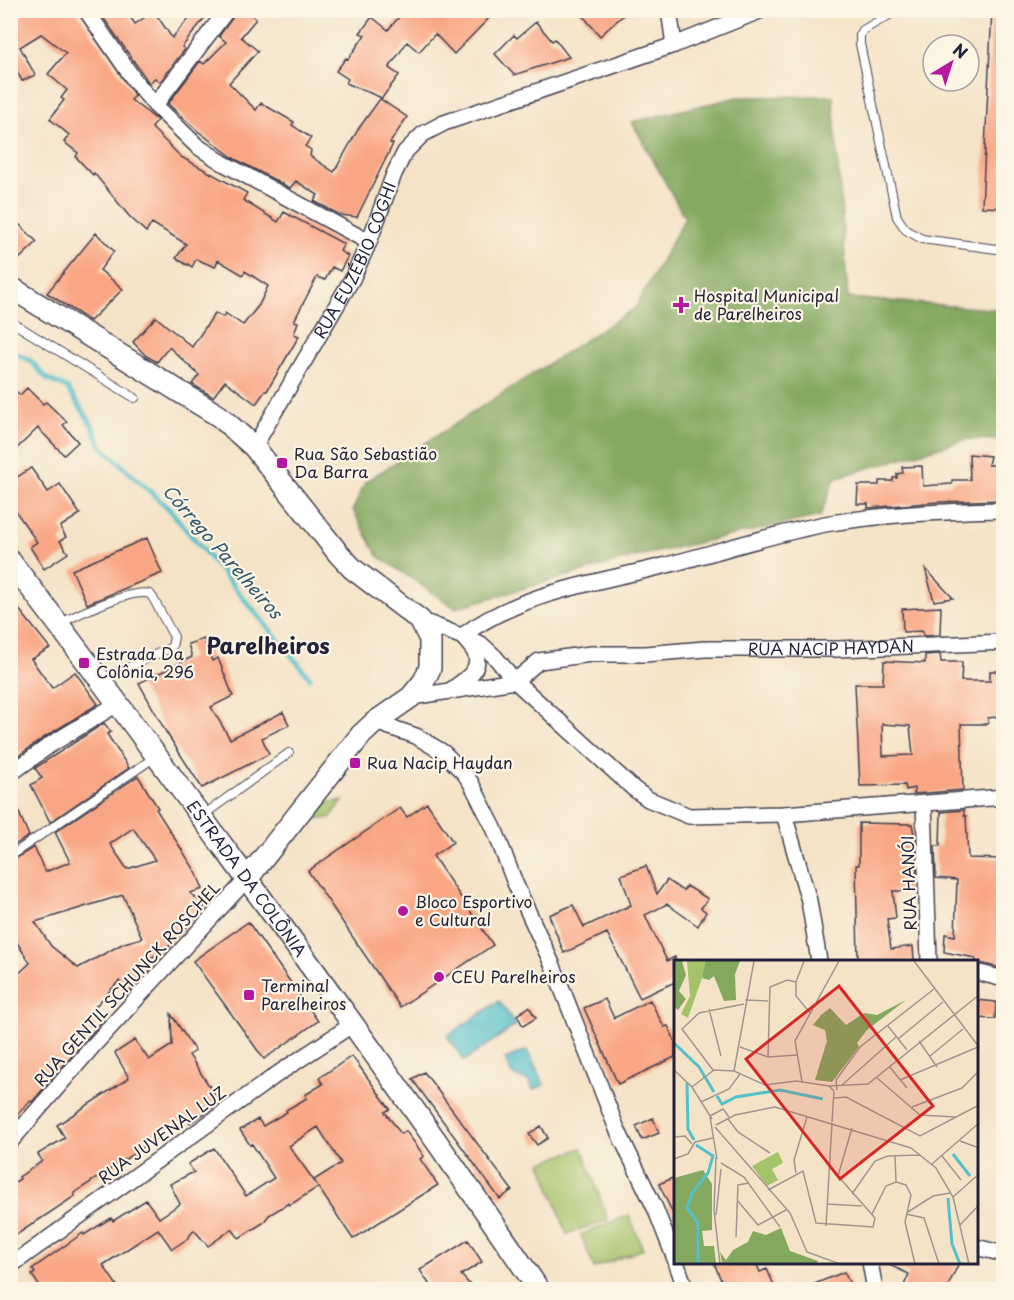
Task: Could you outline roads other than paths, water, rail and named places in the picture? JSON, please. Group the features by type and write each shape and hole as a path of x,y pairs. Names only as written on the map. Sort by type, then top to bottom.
{"main road":[{"path":"10,287 219,416 254,447 353,569 420,620 430,639 430,668 424,681 411,697 375,722 346,752 247,879"},
{"name":"ESTRADA DA COLÔNIA","path":"10,561 101,680 247,879 345,1029 481,1203 539,1290"}],"street":[{"path":"86,10 135,81 155,105 197,146 223,163 369,242"},
{"path":"155,105 227,10"},
{"path":"669,10 674,45"},
{"name":"RUA EUZÉBIO COGHI","path":"254,447 352,279 405,152 423,134 444,123 674,45 762,10"},
{"path":"462,636 494,615 539,598 704,554 830,524 940,512 1004,510"},
{"path":"420,620 481,644 514,681 611,770 648,800 688,816 784,814 1004,797"},
{"path":"451,690 467,678 476,667 476,656 462,636"},
{"name":"RUA NACIP HAYDAN","path":"514,681 539,661 591,654 645,654 705,649 838,649 1004,642"},
{"path":"411,697 514,681"},
{"path":"10,774 50,744 117,704"},
{"path":"375,722 416,736 444,753 471,783 494,828 515,883 553,966 617,1129 655,1208 674,1255"},
{"name":"RUA HANÓI","path":"924,804 933,960"},
{"path":"784,814 809,901 819,960"},
{"name":"RUA GENTIL SCHUNCK ROSCHEL","path":"10,1142 92,1047 247,879"},
{"path":"978,973 1004,980"},
{"name":"RUA JUVENAL LUZ","path":"10,1266 279,1073 345,1029"},
{"path":"978,1248 1004,1254"},
{"path":"677,1264 686,1290"},
{"path":"870,1264 875,1290"}],"lane":[{"path":"898,10 860,34 860,44 897,217 906,230 922,239 1004,250"},
{"path":"10,321 135,398"},
{"path":"59,624 83,611 138,593 150,594 174,637 172,647 101,680"},
{"path":"201,817 289,753"},
{"path":"10,856 156,756"}],"water":[{"path":"499,1001 516,1025 464,1061 447,1036"},
{"path":"527,1050 544,1085 533,1090 530,1082 512,1075 505,1059"}],"waterway":[{"name":"Córrego Parelheiros","path":"10,351 30,360 47,379 67,388 91,423 101,446 170,510 310,678"}],"place":[{"name":"Hospital Municipal de Parelheiros","path":"681,305"},
{"name":"Rua São Sebastião Da Barra","path":"282,463"},
{"name":"Estrada Da Colônia, 296","path":"84,663"},
{"name":"Rua Nacip Haydan","path":"355,763"},
{"name":"Bloco Esportivo e Cultural","path":"403,911"},
{"name":"CEU Parelheiros","path":"439,977"},
{"name":"Terminal Parelheiros","path":"249,995"}],"district":[{"name":"Parelheiros","path":"268,646"}]}
